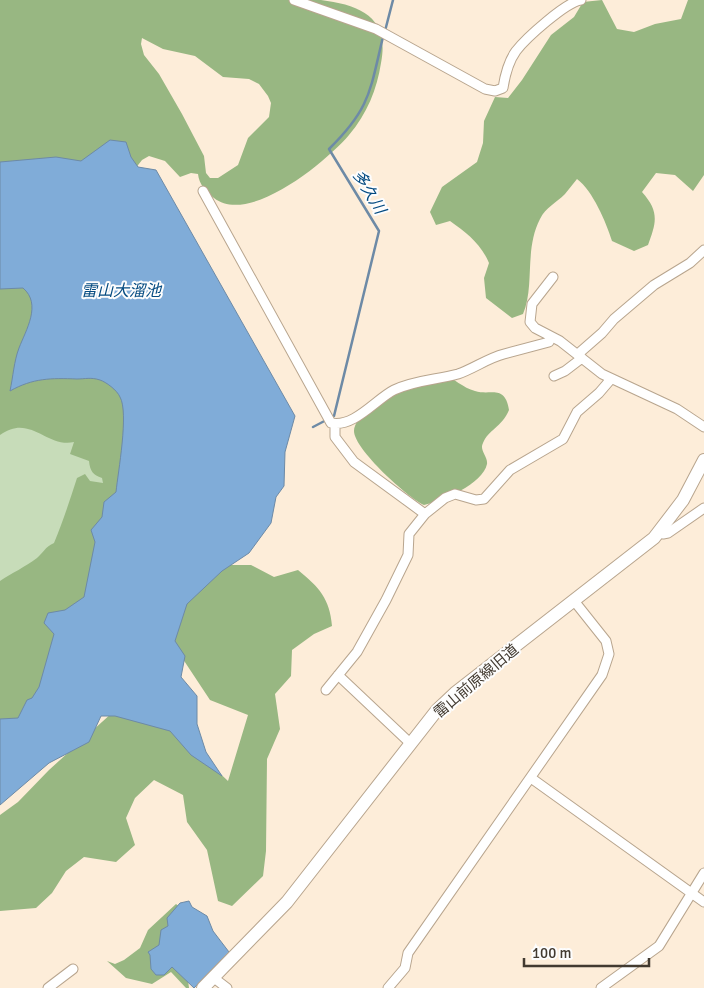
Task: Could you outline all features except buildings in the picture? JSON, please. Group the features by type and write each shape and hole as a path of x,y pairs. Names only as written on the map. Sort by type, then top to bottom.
{"street":[{"path":"294,0 376,29 485,88 495,91 503,88 509,63 516,50 553,18 576,1 581,0"},
{"path":"203,191 331,421 335,436 354,462 425,514"},
{"path":"554,376 565,371 614,319 654,285 690,263 704,250"},
{"path":"553,277 532,304 530,322 535,328 580,356 611,379 677,409 704,427"},
{"path":"331,421 350,420 385,394 414,382 441,379 464,372 504,354 548,342 551,338"},
{"path":"326,690 357,652 408,555 409,534 425,514 445,498 455,494 476,500 484,499 510,470 563,438 577,412 599,393 611,379"},
{"name":"雷山前原線旧道","path":"203,988 287,902 437,710 645,547 660,531 683,500 704,460"},
{"path":"660,531 664,534 668,533 704,508"},
{"path":"388,988 405,968 408,953 597,685 606,664 609,648 606,640 575,602"},
{"path":"338,675 410,744"},
{"path":"531,778 704,902"},
{"path":"601,988 659,946 704,872"},
{"path":"48,988 73,969"},
{"path":"214,978 227,988"}],"green space":[{"path":"0,0 321,0 348,5 359,10 369,16 381,34 383,47 377,82 366,110 349,135 324,160 306,174 286,187 247,204 229,204 214,198 201,184 198,174 191,173 180,177 165,161 149,156 142,160 135,169 90,166 0,170","holes":["142,38 163,49 195,56 223,77 249,79 259,84 271,103 269,117 248,138 238,165 218,178 210,178 206,173 204,156 159,74 144,55 141,44"]},
{"path":"602,0 617,29 634,32 655,24 681,19 688,0 704,0 704,175 693,191 675,175 656,173 642,192 648,199 654,212 653,230 648,245 634,251 612,241 603,216 594,199 577,179 565,194 545,211 540,219 532,243 527,303 523,314 512,318 486,298 484,278 489,263 478,245 450,221 436,225 430,212 442,187 477,162 483,143 484,121 495,97 508,98 551,35 574,17 583,2"},
{"path":"0,285 32,287 105,372 129,404 125,475 94,590 60,633 44,687 24,722 0,726 0,581 32,561 54,543 77,478 85,474 90,481 103,483 102,478 92,472 89,461 70,454 74,442 64,443 29,429 20,428 11,429 0,435"},
{"path":"0,303 86,387 111,478 0,707"},
{"path":"442,374 471,390 500,394 507,402 509,410 503,421 488,435 483,443 482,448 487,464 478,478 451,496 424,505 406,493 383,472 363,449 356,439 354,431 355,425 364,412 378,398 392,388 413,378"},
{"path":"216,565 251,565 274,577 298,570 322,594 331,617 332,626 314,634 292,650 291,676 275,694 280,729 267,759 266,851 263,876 232,906 218,901 207,850 187,822 183,795 154,780 135,798 126,818 135,845 116,862 84,857 66,871 52,893 36,908 0,911 0,815 18,802 49,770 113,712 173,729 228,781 248,715 210,700 169,638 180,605"},
{"path":"176,904 180,907 170,920 167,929 171,963 188,980 189,988 186,988 171,972 152,984 126,978 107,961 115,964 140,948 148,930"}],"water":[{"name":"雷山大溜池","path":"110,140 126,142 131,157 138,167 156,170 295,416 285,452 284,486 276,497 271,523 249,553 222,571 187,604 175,641 185,656 181,677 197,696 197,724 206,752 222,776 191,755 170,731 115,716 101,716 89,742 49,763 0,805 0,719 18,718 27,700 32,698 39,687 54,634 44,623 48,613 65,610 84,597 95,542 91,530 102,517 104,502 116,492 123,416 119,394 108,384 97,379 34,381 10,391 17,353 31,317 32,309 29,294 23,288 0,289 0,162 56,157 81,161"},
{"path":"189,901 192,907 207,916 213,931 229,952 194,988 172,967 164,975 156,975 151,969 148,952 159,945 161,930 168,926 167,918 180,903"}],"waterway":[{"name":"多久川","path":"385,31 393,0"},
{"name":"多久川","path":"313,427 334,416 379,231 329,149 353,122 367,98 383,37"}]}
